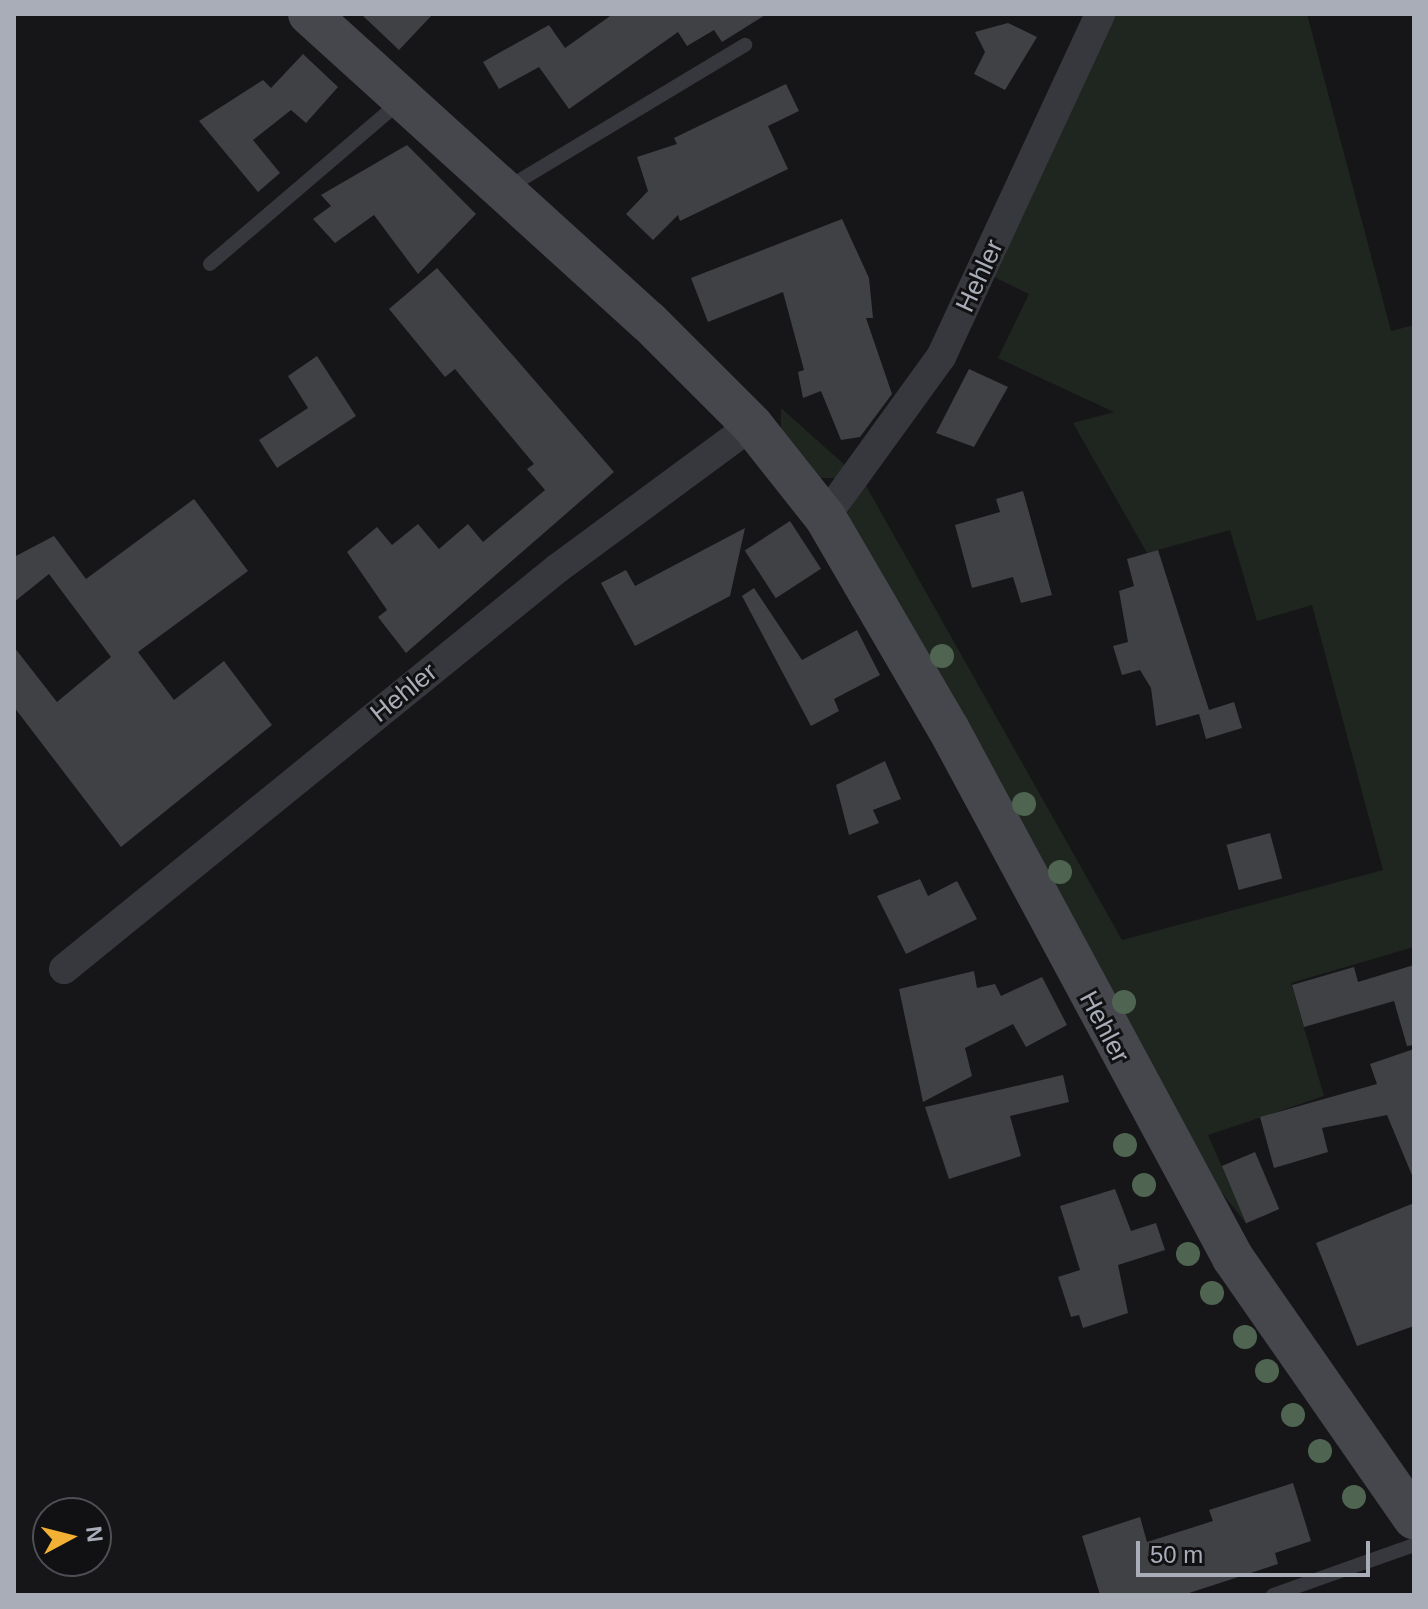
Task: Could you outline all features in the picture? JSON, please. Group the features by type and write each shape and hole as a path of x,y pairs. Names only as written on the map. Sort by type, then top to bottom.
{"main road":[{"name":"Hehler","path":"309,14 752,425 825,517 940,714 1233,1258 1414,1518"}],"street":[{"name":"Hehler","path":"825,517 941,357 1100,14"},
{"name":"Hehler","path":"64,969 558,568 752,425"}],"lane":[{"path":"503,191 745,45"},
{"path":"210,264 403,98"},
{"path":"1273,1595 1414,1545"}],"shaded area":[{"path":"1115,14 1307,14 1391,331 1414,325 1414,947 1291,983 1324,1096 1208,1135 1248,1226 1175,1133 845,517 865,484 1122,940 1383,870 1312,605 1257,621 1230,530 1147,553 1073,423 1114,412 998,358 1029,294 992,276"},
{"path":"781,408 846,466 836,478 814,478 781,439"}],"building":[{"path":"361,14 433,14 399,50"},
{"path":"613,14 767,14 722,42 714,30 687,46 678,32 569,109 539,67 499,89 483,62 549,25 565,48"},
{"path":"1008,23 1037,37 1005,90 974,74 985,52 975,32"},
{"path":"303,54 338,87 306,123 291,110 253,140 280,173 258,192 199,121 263,80 271,88"},
{"path":"786,84 799,111 768,126 788,169 680,221 678,215 653,240 626,214 648,191 637,157 677,144 674,138"},
{"path":"407,145 476,214 418,274 374,215 335,243 313,219 331,206 321,195"},
{"path":"842,219 869,278 873,318 866,318 892,394 860,437 841,440 821,391 803,398 798,372 804,370 783,292 708,322 691,278"},
{"path":"437,268 614,472 406,653 378,617 387,610 347,552 377,527 392,545 418,524 439,549 468,524 483,542 545,490 527,469 534,464 455,369 445,377 389,309"},
{"path":"317,356 356,416 277,468 259,440 308,408 288,376"},
{"path":"969,369 1008,387 974,447 936,433"},
{"path":"1023,491 1052,595 1021,603 1013,577 972,588 955,525 1000,512 996,499"},
{"path":"194,499 248,571 138,652 174,700 224,661 272,725 121,847 14,707 14,647 57,702 111,657 49,574 14,602 14,557 54,536 86,579"},
{"path":"790,521 821,569 776,598 745,550"},
{"path":"745,528 730,596 635,646 601,583 626,570 635,586"},
{"path":"1158,550 1209,710 1234,702 1242,728 1206,739 1199,714 1156,726 1151,688 1140,670 1122,675 1113,646 1128,642 1119,591 1134,586 1127,559"},
{"path":"754,588 802,660 857,630 880,675 834,699 839,711 811,726 742,596"},
{"path":"885,761 901,799 873,810 879,823 849,835 836,785"},
{"path":"1270,833 1282,878 1239,890 1227,845"},
{"path":"920,879 928,896 957,881 977,919 906,954 877,896"},
{"path":"1414,965 1414,1045 1407,1046 1394,1001 1304,1027 1292,985 1354,967 1358,982"},
{"path":"974,971 977,988 995,984 1001,996 1042,977 1067,1025 1026,1047 1013,1024 965,1048 972,1076 923,1102 899,989"},
{"path":"1414,1049 1414,1180 1387,1115 1322,1128 1328,1152 1274,1168 1260,1117 1377,1084 1370,1064"},
{"path":"1063,1075 1069,1102 1010,1116 1021,1156 949,1179 925,1107"},
{"path":"1255,1152 1279,1209 1246,1223 1222,1166"},
{"path":"1115,1189 1131,1231 1156,1223 1165,1250 1118,1265 1128,1313 1083,1328 1079,1315 1071,1317 1058,1277 1080,1270 1060,1206"},
{"path":"1414,1203 1414,1326 1357,1346 1316,1243"},
{"path":"1293,1483 1311,1541 1275,1553 1278,1564 1183,1595 1100,1595 1082,1536 1140,1517 1147,1542 1213,1521 1209,1510"}]}
